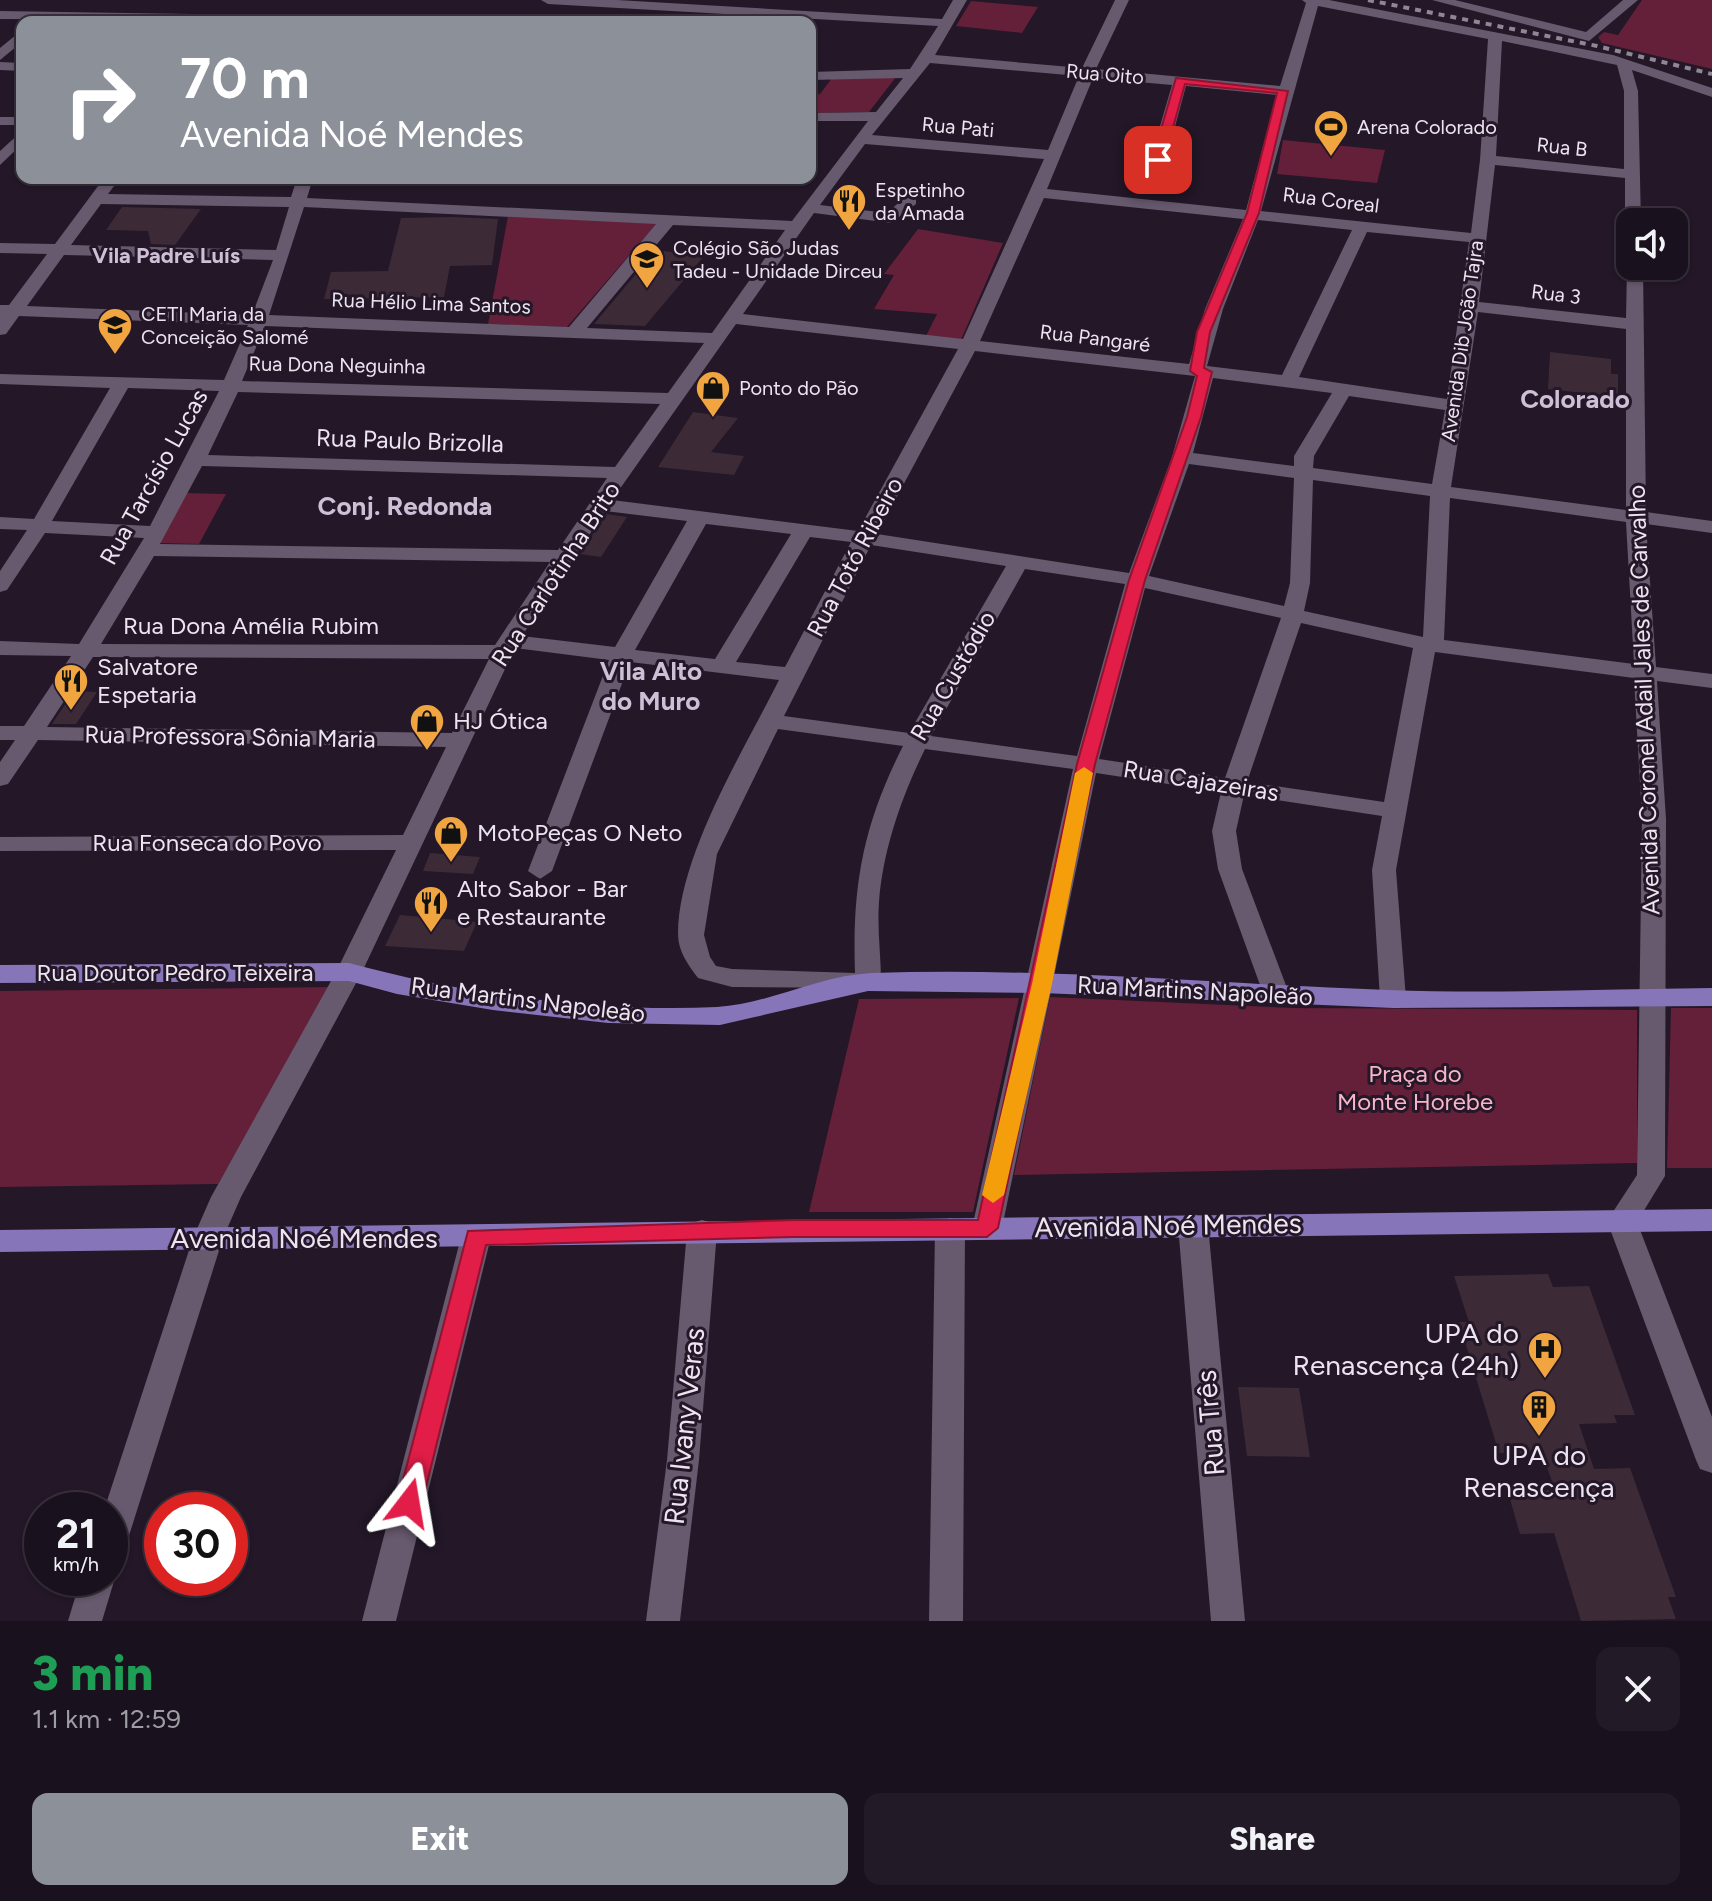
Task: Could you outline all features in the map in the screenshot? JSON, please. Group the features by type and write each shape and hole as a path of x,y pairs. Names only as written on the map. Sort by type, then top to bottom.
{"main road":[{"name":"Rua Martins Napoleão","path":"349,972 452,994 608,1014 720,1016 868,982 1042,984 1393,999 1712,997"},
{"name":"Rua Doutor Pedro Teixeira","path":"0,974 349,972"},
{"name":"Avenida Noé Mendes","path":"0,1241 1712,1220"}],"street":[{"path":"41,16 57,0"},
{"path":"548,0 644,3 948,23"},
{"name":"Rua Carlotinha Brito","path":"126,1492 208,1238 226,1197 349,972 505,647 563,556 672,399 832,176 926,58 960,0"},
{"name":"Rua Totó Ribeiro","path":"868,982 732,978 707,972 697,959 691,935 705,854 793,675 969,345 1038,193 1087,72 1122,0"},
{"path":"987,1228 1042,984 1086,764 1137,580 1182,457 1201,372 1203,332 1253,213 1283,91 1311,0 1618,61 1712,93"},
{"path":"1439,0 1593,41 1618,61 1631,91 1632,208"},
{"path":"1494,14 1502,0"},
{"path":"1593,41 1631,0"},
{"name":"Avenida Dib João Tajra","path":"1393,999 1384,870 1393,811 1429,645 1440,492 1488,160 1495,37"},
{"path":"0,56 16,40"},
{"name":"Rua Oito","path":"926,58 1283,91"},
{"path":"816,75 913,73"},
{"path":"1158,160 1180,81"},
{"path":"816,117 877,116"},
{"name":"Rua Pati","path":"860,139 1052,155"},
{"path":"0,160 16,142"},
{"name":"Rua B","path":"1488,160 1631,174"},
{"path":"816,175 832,176"},
{"path":"0,330 8,310 107,184"},
{"name":"Rua Tarcísio Lucas","path":"0,779 85,651 197,460 234,385 261,318 304,184"},
{"name":"Rua Coreal","path":"1038,193 1476,238"},
{"path":"96,199 299,202 797,226"},
{"path":"809,208 891,218 910,201"},
{"path":"576,330 668,220"},
{"path":"1288,381 1362,226"},
{"path":"0,248 280,255"},
{"name":"Avenida Coronel Adail Jales de Carvalho","path":"1622,1221 1651,1176 1654,819 1636,518 1636,280"},
{"name":"Rua 3","path":"1468,306 1638,325"},
{"name":"Rua Hélio Lima Santos","path":"8,310 576,330 716,338"},
{"name":"Rua Pangaré","path":"730,318 1288,381 1454,406"},
{"name":"Rua Dona Neguinha","path":"0,379 672,399"},
{"path":"3,578 42,526 88,438 123,382"},
{"path":"1277,996 1225,846 1226,819 1234,786 1293,614 1300,583 1302,471 1308,444 1343,390"},
{"path":"1182,457 1712,527"},
{"name":"Rua Paulo Brizolla","path":"197,460 621,473"},
{"path":"599,504 866,538 1137,580 1429,645 1712,681"},
{"path":"540,871 622,654 700,517"},
{"path":"0,523 150,541 563,556"},
{"path":"722,666 803,531"},
{"name":"Rua Custódio","path":"868,982 867,898 874,857 913,743 1019,562"},
{"path":"505,647 622,654 793,675"},
{"name":"Rua Dona Amélia Rubim","path":"0,648 85,651 505,647"},
{"name":"Rua Cajazeiras","path":"770,721 913,743 1086,764 1393,811"},
{"name":"Rua Professora Sônia Maria","path":"0,733 461,740"},
{"name":"Rua Fonseca do Povo","path":"0,844 413,842"},
{"path":"1622,1221 1703,1416 1712,1460"},
{"name":"Rua Três","path":"1193,1225 1228,1621"},
{"path":"946,1621 950,1229"},
{"name":"Rua Ivany Veras","path":"663,1621 683,1460 702,1231"},
{"path":"379,1621 476,1237"},
{"path":"85,1621 93,1596"}],"green space":[{"path":"1642,0 1712,0 1712,69 1602,43 1598,37 1604,32 1618,35"},
{"path":"971,1 1038,7 1022,33 956,26"},
{"path":"896,77 869,112 816,113 816,94 820,94 832,78"},
{"name":"Arena Colorado","path":"1283,140 1385,150 1377,183 1277,174"},
{"path":"508,216 657,223 567,327 488,324"},
{"path":"918,229 1003,243 961,340 926,336 937,314 874,309 894,275 884,274"},
{"path":"187,493 226,494 199,544 158,543"},
{"path":"333,987 218,1184 0,1187 0,991"},
{"name":"Praça do Monte Horebe","path":"1050,997 1293,1008 1637,1010 1637,1163 1014,1175"},
{"path":"1019,998 973,1212 809,1212 859,999"},
{"path":"1671,1008 1712,1008 1712,1168 1667,1168"}],"building":[{"path":"122,207 201,209 175,245 151,244 148,231 106,230"},
{"path":"401,218 498,219 492,265 450,266 444,297 324,299 331,272 388,271"},
{"name":"Colégio São Judas Tadeu - Unidade Dirceu","path":"656,250 704,256 645,326 594,324"},
{"path":"1550,352 1611,359 1611,374 1618,374 1618,397 1548,389"},
{"path":"693,412 738,418 711,452 744,456 734,475 658,467"},
{"path":"606,514 627,517 601,557 580,554"},
{"name":"Salvatore Espetaria","path":"74,691 97,692 76,724 52,724"},
{"name":"MotoPeças O Neto","path":"430,853 480,857 473,874 423,871"},
{"name":"Alto Sabor - Bar e Restaurante","path":"400,915 477,922 464,951 385,946"},
{"name":"UPA do Renascença","path":"1548,1274 1553,1287 1589,1286 1635,1415 1614,1415 1617,1423 1579,1424 1594,1469 1630,1468 1676,1597 1668,1597 1676,1619 1581,1621 1554,1533 1520,1534 1508,1492 1555,1490 1542,1453 1499,1453 1459,1322 1469,1322 1454,1276"},
{"path":"1238,1387 1299,1388 1310,1457 1247,1456"}],"railway":[{"path":"1368,0 1597,46 1712,74"}],"slow traffic":[{"path":"993,1195 1042,984 1084,773"}],"place":[{"name":"Arena Colorado","path":"1331,158"},
{"name":"Espetinho da Amada","path":"849,232"},
{"name":"Colégio São Judas Tadeu - Unidade Dirceu","path":"647,290"},
{"name":"CETI Maria da Conceição Salomé","path":"115,356"},
{"name":"Ponto do Pão","path":"713,419"},
{"name":"Salvatore Espetaria","path":"71,712"},
{"name":"HJ Ótica","path":"427,752"},
{"name":"MotoPeças O Neto","path":"451,864"},
{"name":"Alto Sabor - Bar e Restaurante","path":"431,934"},
{"name":"UPA do Renascença (24h)","path":"1545,1380"},
{"name":"UPA do Renascença","path":"1539,1438"}],"district":[{"name":"Vila Padre Luís","path":"166,255"},
{"name":"Colorado","path":"1575,399"},
{"name":"Conj. Redonda","path":"405,506"},
{"name":"Vila Alto do Muro","path":"651,686"}],"route":[{"path":"409,1503 476,1237 987,1228 1042,984 1086,764 1137,580 1194,417 1205,372 1197,371 1203,332 1253,213 1272,147 1283,91 1180,81 1158,160"}]}
